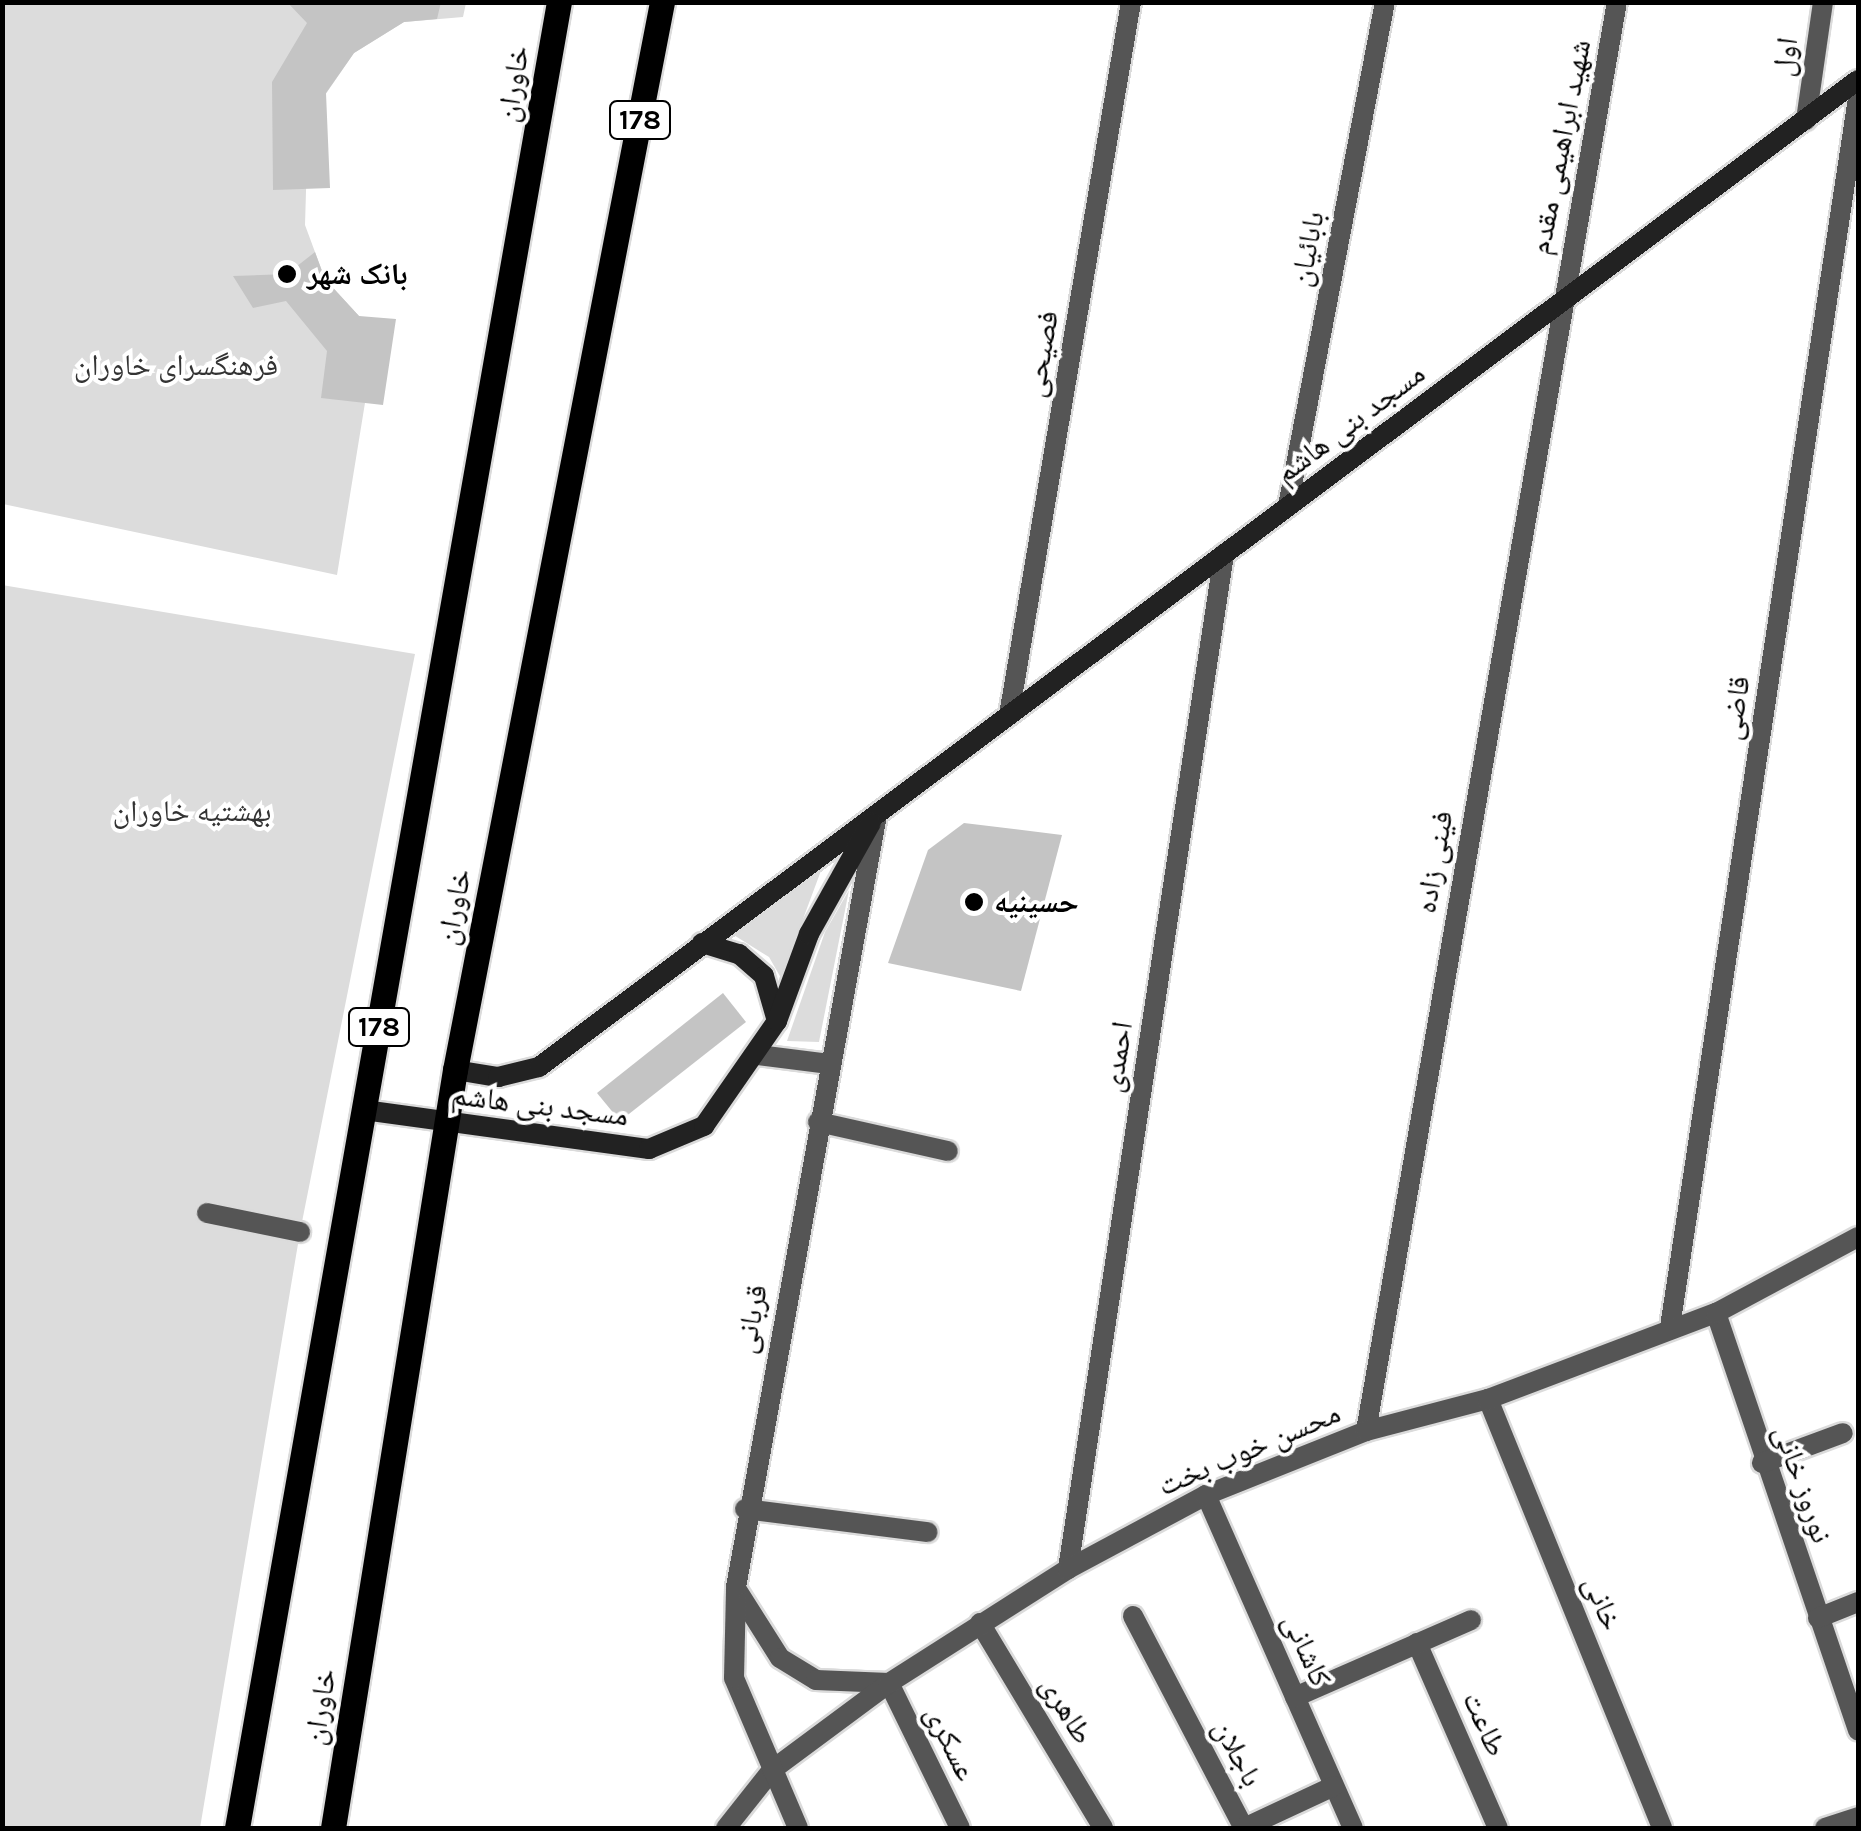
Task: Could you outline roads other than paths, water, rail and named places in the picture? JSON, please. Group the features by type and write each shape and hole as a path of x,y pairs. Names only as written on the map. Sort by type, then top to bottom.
{"main road":[{"name":"خاوران","path":"236,1828 559,2"},
{"name":"خاوران","path":"333,1828 455,1070 662,2"},
{"name":"مسجد بنی هاشم","path":"455,1070 498,1077 540,1067 1858,80"},
{"name":"مسجد بنی هاشم","path":"364,1110 446,1124 649,1148 704,1126 758,1055 778,1021 836,879 878,813"},
{"path":"702,943 739,954 764,976 778,1021"}],"street":[{"name":"فصیحی","path":"1009,715 1131,2"},
{"name":"بابائیان","path":"1288,506 1386,2"},
{"name":"شهید ابراهیمی مقدم","path":"1561,303 1618,2"},
{"name":"اول","path":"1806,120 1822,2"},
{"name":"قاضی","path":"1670,1327 1858,98"},
{"name":"فینی زاده","path":"1366,1431 1561,303"},
{"name":"احمدی","path":"1068,1568 1224,554"},
{"name":"قربانی","path":"798,1828 734,1678 736,1586 746,1509 878,813"},
{"path":"758,1055 829,1064"},
{"path":"818,1122 948,1151"},
{"path":"207,1212 300,1232"},
{"name":"محسن خوب بخت","path":"726,1828 772,1770 888,1683 1068,1568 1206,1495 1366,1431 1488,1399 1670,1327 1716,1313 1858,1237"},
{"name":"نوروز خانی","path":"1716,1313 1762,1463 1858,1730"},
{"name":"خانی","path":"1488,1399 1662,1828"},
{"path":"1762,1463 1843,1433"},
{"name":"کاشانی","path":"1206,1495 1353,1828"},
{"path":"746,1509 928,1532"},
{"path":"736,1586 780,1658 816,1680 888,1683"},
{"path":"1818,1618 1858,1602"},
{"name":"باجلان","path":"1134,1616 1244,1828 1334,1786"},
{"path":"1295,1697 1471,1620"},
{"name":"طاهری","path":"980,1622 1103,1828"},
{"name":"طاعت","path":"1417,1644 1498,1828"},
{"name":"عسکری","path":"888,1683 960,1828"},
{"path":"1825,1828 1858,1817"}],"place":[{"name":"بانک شهر","path":"287,274"},
{"name":"حسینیه","path":"974,902"}],"park label":[{"name":"فرهنگسرای خاوران","path":"176,365"},
{"name":"بهشتیه خاوران","path":"192,811"}]}
